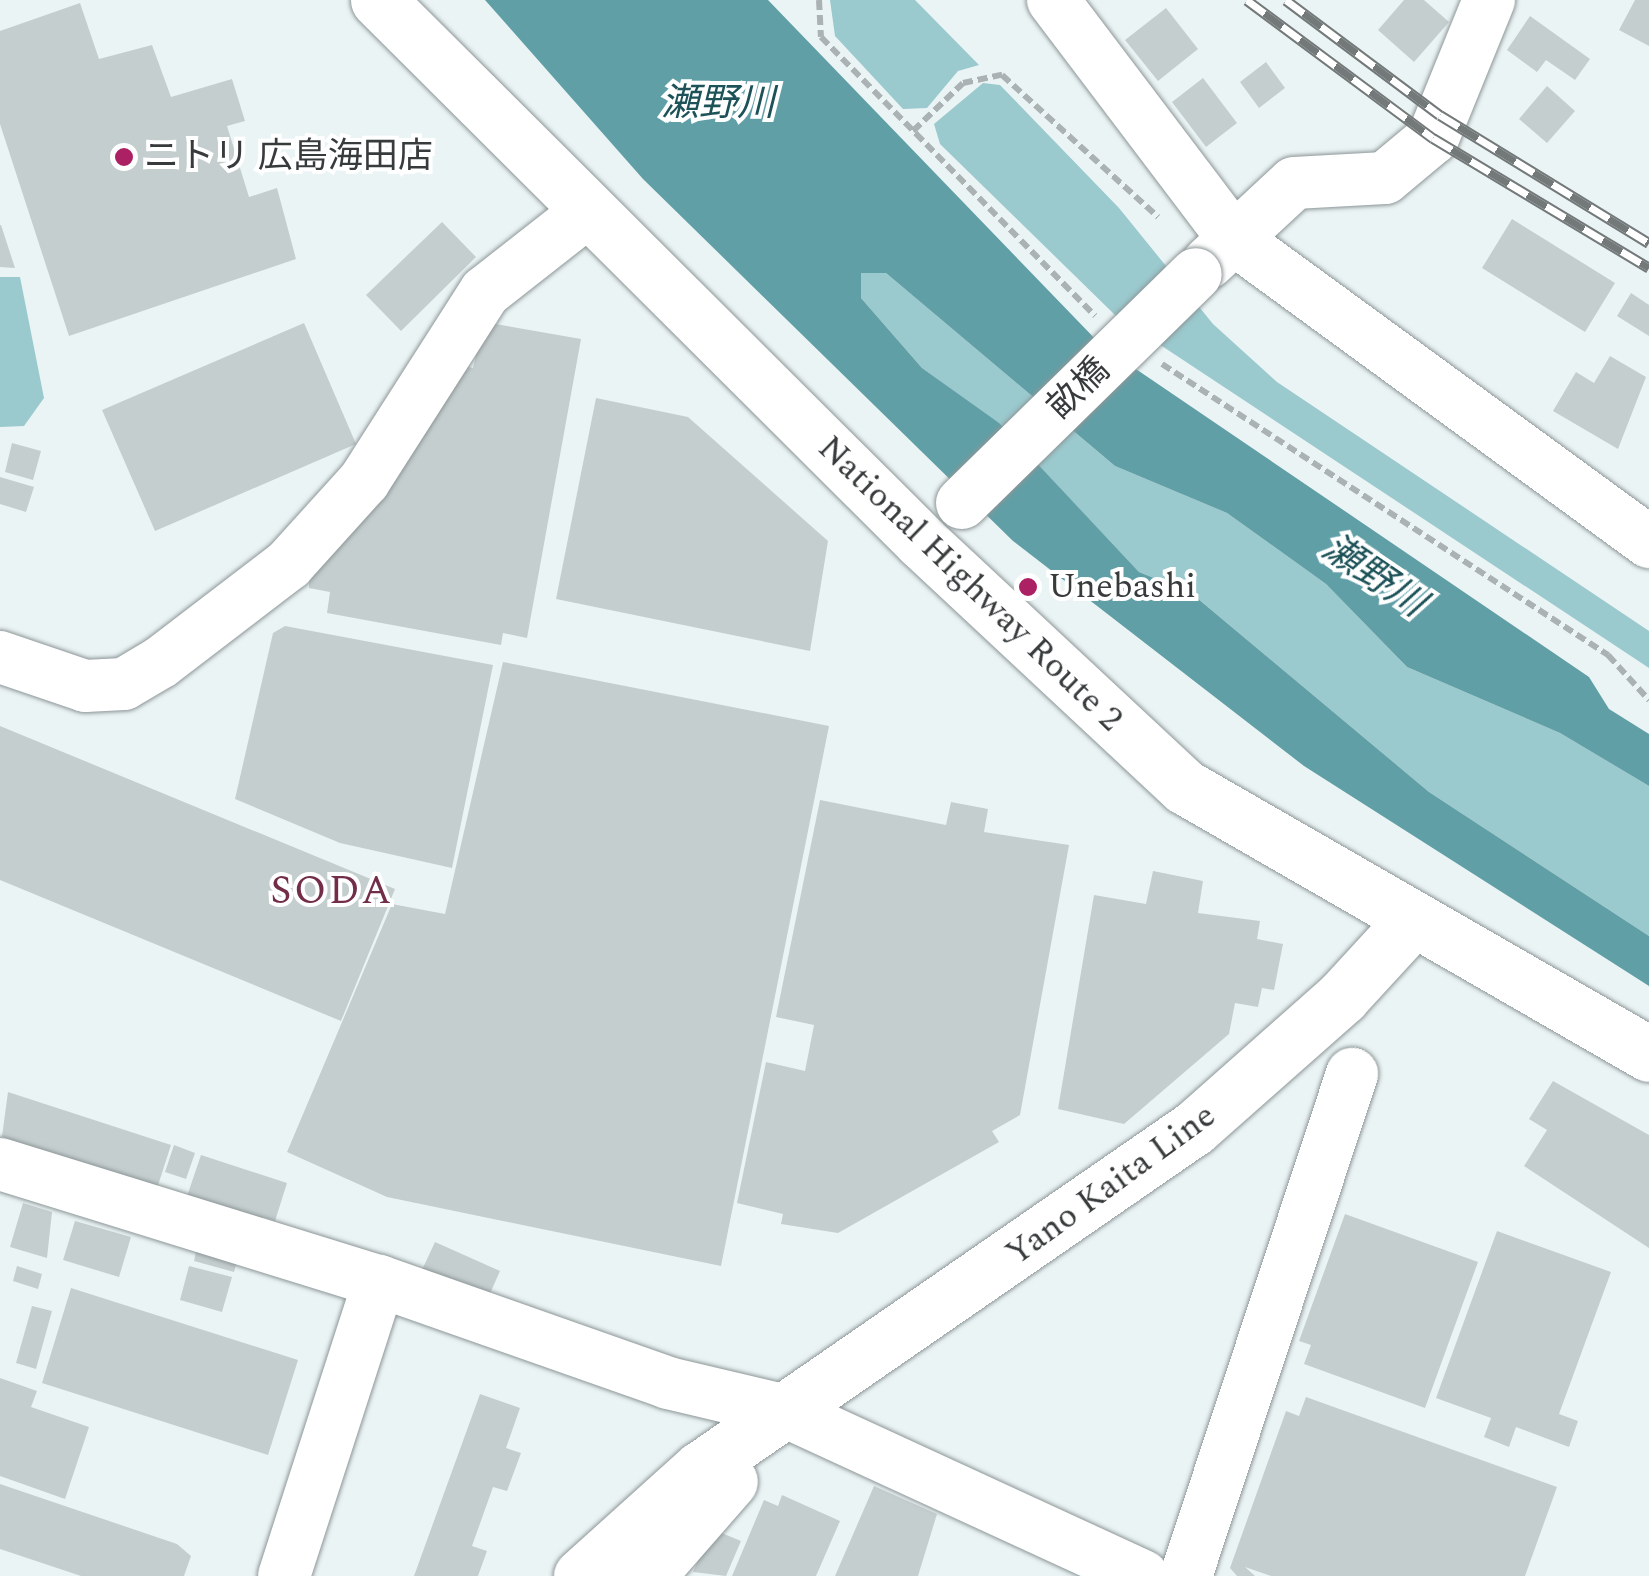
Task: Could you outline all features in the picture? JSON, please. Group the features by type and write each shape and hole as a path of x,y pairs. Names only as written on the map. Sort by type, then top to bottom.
{"main road":[{"name":"National Highway Route 2","path":"378,0 922,542 1185,787 1411,922 1649,1054"},
{"name":"Yano Kaita Line","path":"580,1576 700,1468 1058,1230 1194,1128 1342,998 1411,922"},
{"name":"Yano Kaita Line","path":"647,1576 782,1410"}],"street":[{"path":"1053,0 1234,239 1649,542"},
{"name":"畝橋","path":"922,542 1196,274 1294,184 1385,178 1433,138 1490,0"},
{"path":"0,657 85,686 124,684 175,651 289,564 364,481 485,292 587,212"},
{"path":"1186,1576 1352,1074"},
{"path":"0,1164 379,1281 668,1383 782,1410 1142,1576"},
{"path":"284,1576 379,1281"}],"path":[{"path":"819,0 821,38 1104,324"},
{"path":"914,131 963,82 1002,75 1160,218 1174,205"},
{"path":"1154,359 1608,654 1649,700"}],"shaded area":[{"path":"830,0 915,0 979,65 958,71 927,108 903,109 835,36"},
{"path":"983,83 1000,85 1119,208 1213,324 1277,382 1649,631 1649,668 1115,315 940,144 934,124"},
{"path":"861,273 886,273 1115,466 1227,513 1326,584 1407,667 1560,733 1649,786 1649,936 1429,792 1191,593 1139,572 999,424 922,368 861,298"},
{"path":"0,277 20,277 44,398 24,426 0,427"}],"water":[{"name":"瀬野川","path":"485,0 768,0 1102,346 1589,677 1609,709 1649,734 1649,786 1560,733 1407,667 1326,584 1227,513 1115,466 886,273 861,273 861,298 922,368 999,423 1139,572 1191,593 1429,792 1649,936 1649,986 1304,766 1013,541 643,179"}],"building":[{"path":"1404,0 1424,0 1449,22 1414,62 1378,30"},
{"path":"1635,0 1649,0 1649,46 1619,30"},
{"name":"ニトリ 広島海田店","path":"80,3 99,59 152,45 171,97 232,79 245,121 227,126 249,197 277,188 296,259 69,336 0,124 0,31"},
{"path":"1166,8 1198,49 1158,81 1125,40"},
{"path":"1530,16 1590,59 1575,80 1546,60 1537,72 1507,50"},
{"path":"1266,62 1285,88 1259,108 1240,82"},
{"path":"1203,78 1237,123 1206,147 1172,102"},
{"path":"1547,86 1575,111 1547,143 1519,119"},
{"path":"1512,219 1615,283 1585,332 1482,268"},
{"path":"442,222 476,257 401,331 366,295"},
{"path":"1,225 15,268 0,267"},
{"path":"1631,293 1649,305 1649,336 1617,316"},
{"path":"484,322 581,339 527,638 503,633 501,645 327,613 330,592 309,588 309,572 456,364 473,368"},
{"path":"304,323 356,444 155,531 102,410"},
{"path":"1610,356 1646,377 1618,449 1553,411 1576,372 1594,383"},
{"path":"596,398 688,417 828,541 810,651 556,599"},
{"path":"12,443 41,451 33,480 5,472"},
{"path":"0,477 34,487 26,512 0,504"},
{"path":"285,626 493,665 452,868 340,843 235,799 273,633"},
{"path":"503,662 829,726 721,1266 387,1197 287,1152 392,904 445,914"},
{"path":"0,726 395,889 341,1021 0,880"},
{"path":"820,800 946,825 951,802 988,809 984,832 1069,845 1020,1115 992,1131 999,1142 838,1233 781,1224 783,1214 737,1203 766,1062 805,1071 814,1025 776,1017"},
{"path":"1153,871 1203,881 1198,913 1260,921 1257,939 1283,944 1274,990 1262,988 1258,1007 1235,1003 1229,1034 1124,1124 1058,1109 1094,895 1146,904"},
{"path":"1553,1081 1649,1135 1649,1248 1524,1166 1547,1130 1529,1119"},
{"path":"8,1092 171,1145 153,1201 0,1151"},
{"path":"174,1145 195,1153 186,1179 165,1172"},
{"path":"201,1155 287,1183 275,1221 263,1217 259,1233 183,1208"},
{"path":"23,1203 52,1212 47,1258 10,1247"},
{"path":"1345,1214 1478,1262 1425,1408 1304,1364 1311,1345 1299,1341"},
{"path":"75,1221 131,1237 119,1277 63,1260"},
{"path":"1497,1231 1611,1272 1559,1414 1578,1421 1569,1447 1516,1427 1509,1447 1484,1437 1491,1418 1436,1398"},
{"path":"198,1242 239,1254 234,1272 194,1261"},
{"path":"435,1242 500,1271 488,1298 422,1270"},
{"path":"17,1266 42,1274 38,1289 13,1281"},
{"path":"189,1266 232,1277 222,1312 180,1300"},
{"path":"71,1288 298,1360 268,1455 42,1383"},
{"path":"32,1306 52,1311 36,1369 16,1363"},
{"path":"0,1378 37,1391 31,1407 89,1427 65,1499 0,1476"},
{"path":"480,1394 520,1408 506,1448 521,1453 507,1491 493,1487 472,1546 487,1551 478,1576 414,1576"},
{"path":"1306,1397 1557,1487 1525,1576 1271,1576 1245,1567 1255,1576 1237,1576 1230,1568 1286,1411 1299,1416"},
{"path":"0,1484 177,1544 191,1556 184,1576 81,1576 0,1549"},
{"path":"874,1486 937,1514 918,1576 835,1576"},
{"path":"782,1495 840,1521 816,1576 732,1576 764,1500 778,1506"},
{"path":"712,1529 741,1541 726,1576 693,1572"}],"railway":[{"path":"1247,0 1433,138 1649,268"},
{"path":"1286,0 1440,115 1649,243"}],"place":[{"name":"ニトリ 広島海田店","path":"124,157"},
{"name":"Unebashi","path":"1028,587"}],"district":[{"name":"SODA","path":"332,892"}]}
